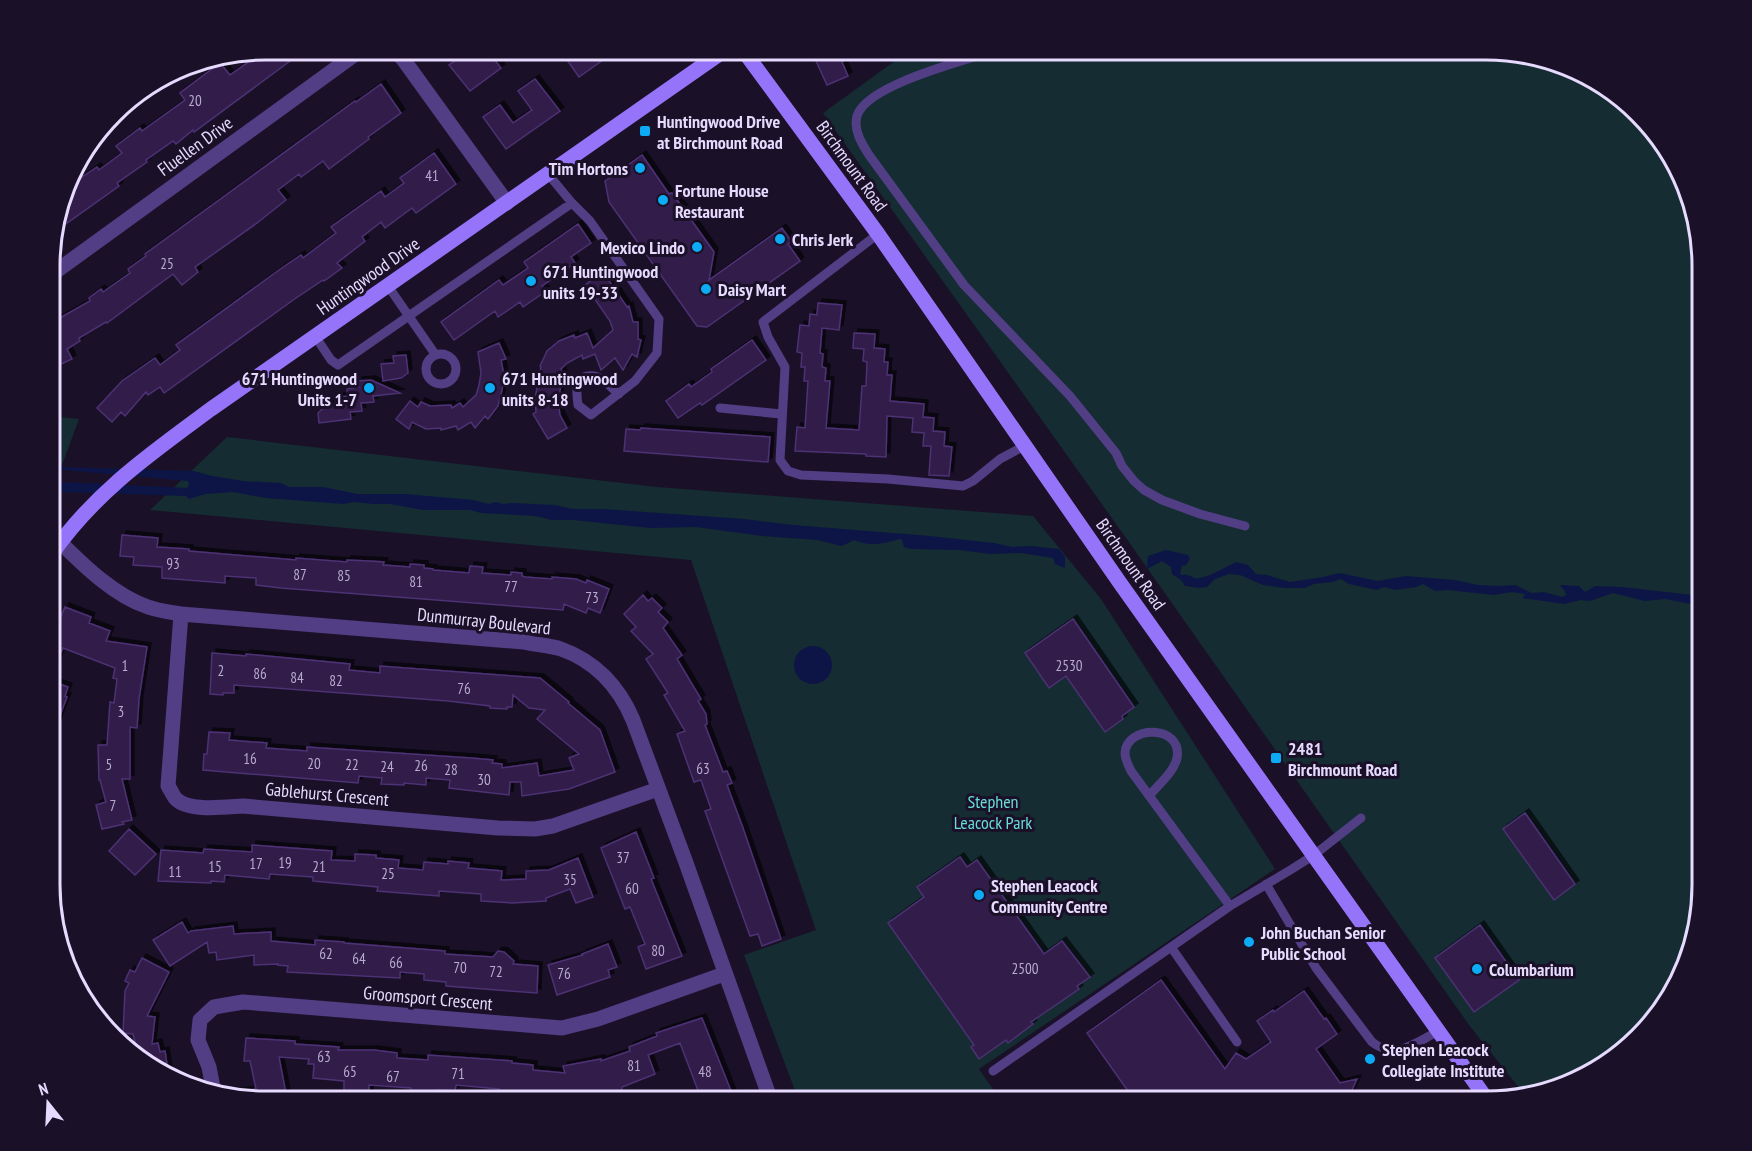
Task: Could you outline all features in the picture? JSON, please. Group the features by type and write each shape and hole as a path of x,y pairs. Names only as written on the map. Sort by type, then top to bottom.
{"main road":[{"name":"Huntingwood Drive","path":"60,544 92,504 135,465 211,409 711,60"},
{"name":"Birchmount Road","path":"750,60 878,234 1109,567 1481,1091"}],"street":[{"name":"Fluellen Drive","path":"60,268 347,60"},
{"path":"404,60 507,203"},
{"name":"Dunmurray Boulevard","path":"60,551 79,561 103,581 138,604 151,608 181,614 524,642 560,649 588,663 603,675 620,696 633,720 767,1091"},
{"name":"Gablehurst Crescent","path":"181,614 168,786 176,799 187,805 209,808 243,807 535,829 553,826 658,789"},
{"name":"Groomsport Crescent","path":"212,1084 205,1054 198,1040 198,1030 200,1020 214,1007 243,1002 562,1028 598,1019 724,974"}],"lane":[{"path":"968,60 903,82 868,100 860,109 856,119 856,131 861,142 964,285 1070,396 1116,453 1122,466 1134,481 1144,490 1162,500 1200,514 1245,526"},
{"path":"548,174 590,221 659,319 657,353 635,381 619,394 591,415 578,405 576,390 578,382 583,378 594,376 619,394"},
{"path":"315,336 331,360 338,365 572,203"},
{"path":"878,234 763,322 768,337 784,367 780,460 788,471 801,475 888,479 963,486 973,481 1000,459 1026,445"},
{"path":"388,286 435,354"},
{"path":"720,408 781,414"},
{"path":"1150,795 1173,770 1177,759 1178,750 1172,739 1163,733 1150,732 1134,737 1126,748 1124,756 1131,771 1230,906"},
{"path":"993,1071 1230,906 1314,855 1361,818"},
{"path":"1266,884 1316,968 1372,1042 1384,1049 1396,1051 1439,1031"},
{"path":"1172,947 1237,1042"}],"green space":[{"path":"896,60 1486,60 1539,67 1577,81 1600,95 1632,120 1664,163 1676,187 1685,213 1692,253 1692,898 1681,951 1671,976 1641,1021 1622,1040 1577,1070 1552,1080 1519,1088 1469,1025 823,113"},
{"path":"60,417 79,419 60,471"},
{"name":"Stephen Leacock Park","path":"227,437 657,487 1033,516 1101,599 1275,869 979,1069 994,1091 795,1091 744,955 816,930 691,560 150,510"}],"shaded area":[{"path":"60,467 194,471 243,481 281,483 289,487 323,487 358,494 405,494 473,500 489,504 496,502 555,505 572,509 744,519 930,536 1012,547 1031,546 1059,549 1065,557 1065,568 1055,564 1053,558 1021,553 990,554 959,550 911,549 904,547 900,539 877,544 866,544 854,540 842,546 817,540 762,536 696,527 650,528 481,513 470,510 423,510 390,504 354,502 343,504 266,498 233,492 205,494 189,499 186,496 60,492 60,482 63,482 187,488 189,484 188,481 60,470"},
{"path":"1166,550 1188,555 1190,559 1186,565 1182,566 1180,573 1195,578 1210,575 1236,562 1248,565 1256,574 1290,582 1339,573 1378,581 1405,576 1455,580 1478,585 1515,585 1532,593 1544,592 1562,597 1566,595 1560,586 1562,585 1579,586 1585,592 1595,586 1622,587 1692,595 1692,604 1665,599 1645,601 1613,593 1590,601 1581,600 1564,604 1524,599 1525,594 1512,592 1494,595 1447,590 1435,591 1423,584 1395,590 1384,587 1377,590 1349,584 1341,579 1305,588 1286,588 1263,585 1240,575 1229,574 1215,579 1207,587 1200,588 1185,586 1172,574 1171,567 1162,561 1147,569 1148,556"},
{"path":"813,646 826,652 832,665 826,678 813,684 800,678 794,665 800,652"}],"building":[{"path":"250,60 291,60 194,132 193,130 176,144 173,141 146,160 147,162 117,183 119,186 65,225 79,179 97,167 99,170 122,153 116,146 140,128 142,131 185,100 180,93 215,66 222,65 230,75"},
{"path":"456,60 495,60 501,68 470,91 449,65"},
{"path":"567,60 603,60 579,77"},
{"path":"816,60 845,60 842,62 848,76 827,85"},
{"path":"535,79 560,111 506,149 483,117 500,105 513,123 532,110 518,91"},
{"path":"381,84 401,113 329,169 323,161 301,177 299,174 278,190 286,200 195,267 198,272 182,285 173,274 107,323 79,338 80,341 67,349 72,359 60,365 60,318 90,301 89,298 101,289 103,292 130,273 128,269 146,256 145,254"},
{"path":"434,153 456,184 416,213 412,208 385,228 381,222 362,237 365,241 337,263 342,268 296,298 164,393 160,387 148,395 146,392 125,416 121,412 112,422 97,408 122,381 155,358 160,365 180,350 176,345 279,270 301,255 303,258 336,233 331,227 381,191 385,197 404,183 400,178"},
{"path":"642,155 714,252 709,280 782,228 791,241 788,244 800,261 707,327 697,326 609,202 605,181"},
{"name":"671 Huntingwood units 19-33","path":"578,224 591,243 571,257 575,263 542,286 546,291 523,307 520,302 498,317 495,311 454,340 441,322 499,280 503,285 528,268 524,262"},
{"path":"603,272 627,307 629,306 633,322 638,322 638,339 641,340 637,357 632,354 623,370 615,358 601,370 595,354 583,359 582,355 567,363 561,369 563,375 558,401 560,415 567,428 548,439 533,414 536,412 535,398 540,366 547,351 559,341 587,333 593,348 613,330 610,321 585,285"},
{"path":"818,303 842,305 839,330 822,328 820,353 823,354 822,367 826,368 825,381 830,381 826,428 859,430 862,386 866,386 867,362 863,361 864,349 853,348 854,333 875,334 874,348 885,349 884,362 888,362 887,375 892,375 890,401 924,404 923,417 934,418 933,431 945,432 944,446 952,447 949,476 929,475 931,446 923,446 924,433 912,432 913,418 887,416 886,457 795,451 797,427 805,428 808,381 804,381 805,367 801,367 802,353 797,352 800,325 809,326 810,314 817,315"},
{"path":"752,340 766,360 702,405 700,403 678,418 666,401 689,384 691,387 712,372 711,369"},
{"name":"671 Huntingwood units 8-18","path":"499,343 506,359 501,360 504,375 502,390 498,406 488,419 485,416 475,428 471,422 458,430 456,426 441,430 441,428 426,429 412,422 409,429 396,419 410,401 418,407 421,402 430,406 451,405 452,408 460,403 463,407 476,395 479,385 481,373 478,352"},
{"path":"406,355 408,373 401,378 383,381 381,364 394,363 393,356"},
{"name":"671 Huntingwood Units 1-7","path":"371,380 400,393 373,396 374,402 361,403 362,411 350,412 351,419 319,423 318,413 327,405 336,404 335,398 348,396 347,389 359,387 358,381"},
{"path":"641,428 770,437 768,462 624,451 626,429 640,430"},
{"path":"122,535 158,538 157,547 189,549 189,551 296,560 296,558 384,562 383,565 410,567 410,564 424,565 424,568 433,570 469,573 470,566 483,567 482,573 511,575 511,572 522,573 525,577 576,579 586,583 587,580 609,589 600,613 588,608 586,613 564,604 563,610 281,588 256,585 256,578 225,576 225,583 162,578 162,567 133,565 134,557 120,556"},
{"path":"643,595 648,601 652,598 662,608 658,612 668,622 663,628 682,655 677,659 701,699 698,701 706,714 707,724 705,725 723,772 727,771 732,783 727,785 781,939 762,946 758,934 750,936 705,811 711,809 701,780 694,782 677,734 685,731 664,695 668,693 646,659 653,654 631,631 636,627 624,614"},
{"path":"65,607 91,617 89,623 110,631 106,641 147,647 137,728 130,727 130,779 122,779 132,820 122,822 124,824 102,829 96,805 106,802 99,780 98,745 107,745 110,702 114,703 117,679 113,678 115,668 63,648 60,654 60,619"},
{"path":"1073,619 1134,707 1122,716 1123,719 1105,732 1066,676 1049,688 1025,653"},
{"path":"212,653 350,664 349,670 380,673 380,666 540,678 600,730 615,772 569,789 522,796 521,782 510,782 509,795 449,788 450,780 426,778 426,785 404,783 404,785 381,784 382,778 359,776 358,783 203,770 209,732 230,733 229,740 267,743 266,748 307,751 307,747 471,758 493,760 492,763 502,764 502,768 537,763 539,776 574,770 569,758 579,754 537,719 545,710 529,708 513,695 512,707 507,707 507,709 448,701 234,685 234,693 210,694"},
{"path":"60,684 68,687 65,696 67,697 60,715"},
{"path":"1525,813 1575,884 1554,900 1503,829"},
{"path":"129,829 156,854 135,875 109,851"},
{"path":"636,832 654,878 651,879 682,956 646,969 638,947 645,944 630,907 625,909 601,848"},
{"path":"252,845 332,851 331,860 355,861 355,854 376,855 376,858 399,860 398,868 423,870 424,862 469,863 468,868 502,871 501,880 526,879 526,871 549,870 578,858 593,897 576,903 570,889 546,898 546,901 512,903 481,901 481,894 439,891 439,896 377,891 378,887 313,881 313,877 270,874 269,879 225,875 224,882 211,881 211,883 158,881 161,850 203,853 204,849 252,852"},
{"path":"960,857 967,867 977,860 1044,954 1062,941 1090,977 1077,986 1079,989 1031,1022 1033,1024 1008,1043 1006,1040 979,1059 971,1047 974,1045 888,923 924,897 917,887"},
{"path":"182,922 188,933 233,926 234,934 271,932 271,941 315,945 315,940 344,942 445,951 445,954 493,957 498,951 504,952 514,961 513,964 538,966 537,993 446,986 446,982 424,980 424,974 400,972 400,978 287,972 288,966 254,965 254,955 217,960 216,952 209,953 207,942 170,966 153,940"},
{"name":"Columbarium","path":"1480,925 1519,980 1474,1012 1435,958"},
{"path":"608,944 617,967 608,970 610,977 557,995 548,965 583,955"},
{"path":"142,958 169,972 147,1016 155,1017 152,1044 158,1043 160,1052 165,1051 167,1065 136,1044 133,1034 123,1033 125,991 129,983 125,981 130,970 135,972"},
{"path":"1161,980 1225,1069 1236,1053 1246,1059 1271,1042 1257,1021 1304,991 1337,1034 1316,1049 1340,1083 1357,1079 1352,1091 1128,1091 1087,1033"},
{"path":"702,1018 731,1091 698,1091 680,1043 648,1055 655,1074 617,1091 499,1091 499,1089 456,1085 455,1091 411,1091 411,1088 369,1085 369,1091 344,1091 344,1081 313,1078 314,1064 308,1064 309,1059 279,1057 285,1091 251,1090 256,1089 250,1061 244,1061 246,1038 295,1041 295,1044 339,1047 338,1050 374,1050 397,1053 397,1058 428,1060 428,1055 512,1061 512,1063 533,1065 533,1070 565,1073 563,1066 601,1059 601,1061 630,1051 629,1047 657,1036 656,1033"}],"place":[{"name":"Huntingwood Drive at Birchmount Road","path":"645,131"},
{"name":"Tim Hortons","path":"640,168"},
{"name":"Fortune House Restaurant","path":"663,200"},
{"name":"Chris Jerk","path":"780,239"},
{"name":"Mexico Lindo","path":"697,247"},
{"name":"671 Huntingwood units 19-33","path":"531,281"},
{"name":"Daisy Mart","path":"706,289"},
{"name":"671 Huntingwood Units 1-7","path":"369,388"},
{"name":"671 Huntingwood units 8-18","path":"490,388"},
{"name":"2481 Birchmount Road","path":"1276,758"},
{"name":"Stephen Leacock Community Centre","path":"979,895"},
{"name":"John Buchan Senior Public School","path":"1249,942"},
{"name":"Columbarium","path":"1477,969"},
{"name":"Stephen Leacock Collegiate Institute","path":"1370,1059"}]}
